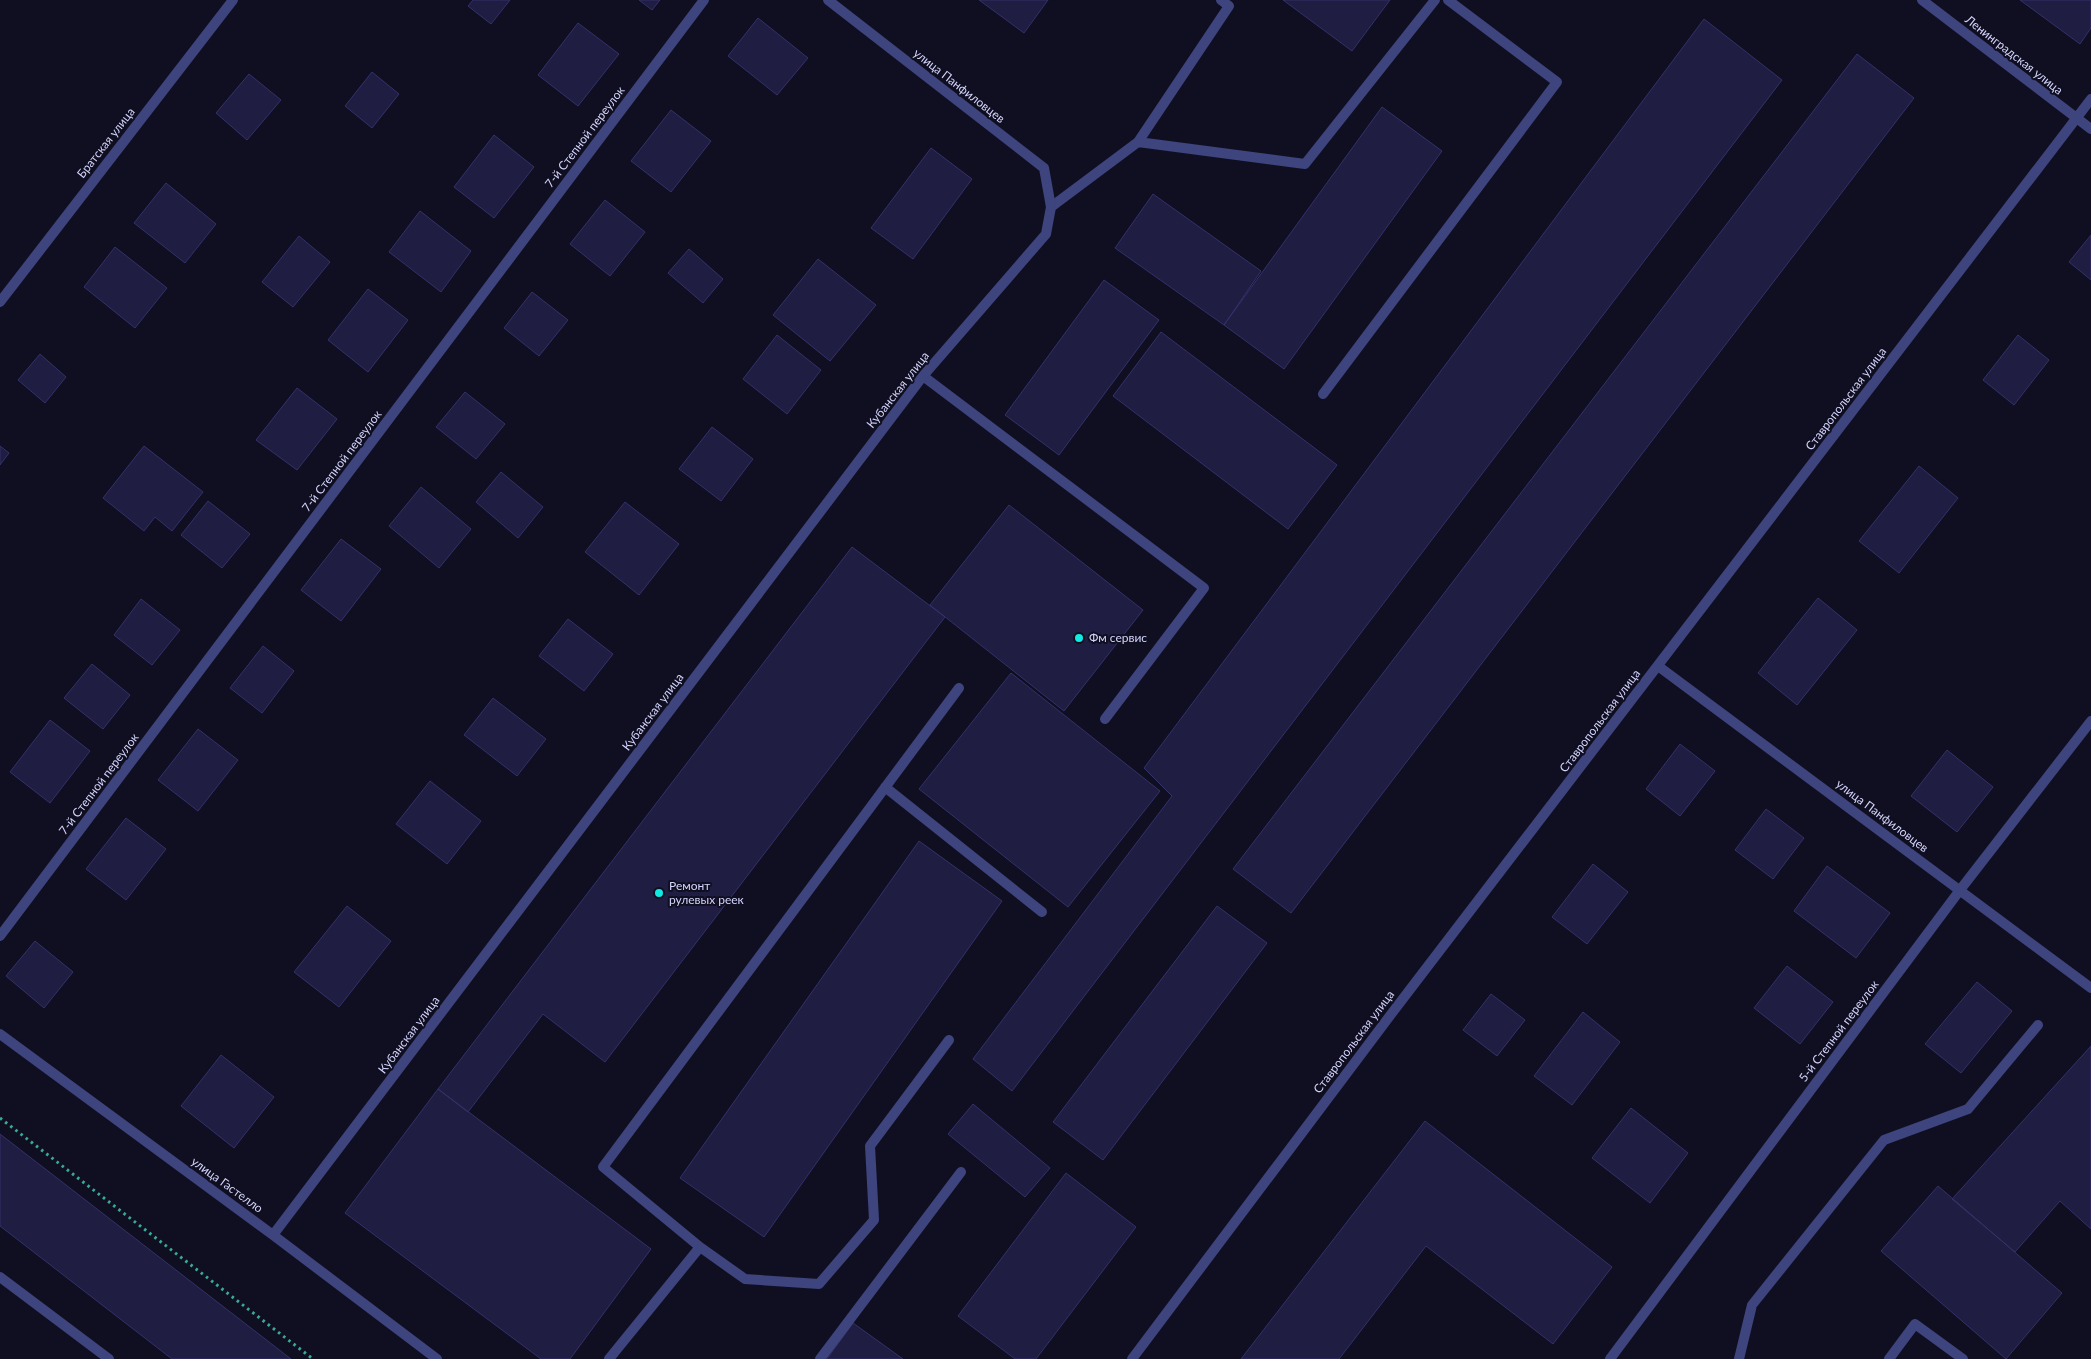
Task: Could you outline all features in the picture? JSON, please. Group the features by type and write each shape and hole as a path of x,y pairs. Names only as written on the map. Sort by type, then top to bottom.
{"street":[{"name":"Братская улица","path":"0,302 233,0"},
{"name":"7-й Степной переулок","path":"0,936 704,0"},
{"name":"улица Панфиловцев","path":"828,0 1044,168 1051,207"},
{"path":"1051,207 1138,142 1229,6 1222,0"},
{"path":"1138,142 1305,164 1435,0"},
{"path":"1323,394 1557,82 1448,0"},
{"name":"Ленинградская улица","path":"1922,0 2091,129"},
{"name":"Ставропольская улица","path":"1132,1359 1392,1013 2091,99"},
{"name":"Кубанская улица","path":"273,1235 923,376 1046,234 1051,207"},
{"path":"923,376 1204,588 1105,719"},
{"name":"улица Панфиловцев","path":"1658,666 2091,988"},
{"path":"949,1040 870,1146 874,1220 819,1284 745,1280 700,1247 603,1167 959,688"},
{"name":"5-й Степной переулок","path":"1610,1359 1960,890 2091,721"},
{"path":"885,787 1042,912"},
{"path":"1738,1359 1752,1305 1884,1140 1968,1109 2038,1025"},
{"name":"улица Гастелло","path":"0,1034 273,1235 436,1359"},
{"path":"820,1359 961,1172"},
{"path":"608,1359 700,1247"},
{"path":"0,1277 109,1359"},
{"path":"1889,1359 1915,1324 1963,1359"}],"path":[{"path":"0,1118 312,1359"}],"building":[{"path":"473,0 510,0 491,24 468,6"},
{"path":"639,0 660,0 652,10"},
{"path":"979,0 1048,0 1024,33"},
{"path":"1283,0 1390,0 1352,51"},
{"path":"2020,0 2091,0 2091,28 2080,44"},
{"path":"758,18 808,58 777,95 728,56"},
{"path":"1704,19 1782,80 1012,1091 973,1059 1172,796 1144,768"},
{"path":"578,23 619,54 578,106 538,75"},
{"path":"1857,54 1914,98 1291,913 1233,869"},
{"path":"372,72 399,94 372,128 345,106"},
{"path":"249,74 281,100 247,140 216,113"},
{"path":"1382,107 1442,151 1284,369 1224,325"},
{"path":"671,110 711,141 671,192 631,161"},
{"path":"494,135 534,167 494,218 454,187"},
{"path":"931,148 972,179 913,259 871,228"},
{"path":"166,183 216,224 185,263 134,223"},
{"path":"1153,194 1261,271 1224,325 1115,248"},
{"path":"605,200 645,232 610,276 570,244"},
{"path":"420,211 471,251 441,292 389,252"},
{"path":"2091,235 2091,280 2069,262"},
{"path":"299,236 330,262 293,307 262,282"},
{"path":"115,247 167,288 135,328 84,287"},
{"path":"689,249 723,279 703,303 668,273"},
{"path":"818,259 876,305 830,361 773,315"},
{"path":"1104,280 1159,320 1059,455 1005,415"},
{"path":"368,289 408,320 368,372 328,340"},
{"path":"532,292 568,320 539,356 504,328"},
{"path":"1161,332 1337,465 1288,529 1113,396"},
{"path":"777,335 821,370 787,414 743,379"},
{"path":"2018,335 2049,360 2014,405 1983,380"},
{"path":"40,354 66,377 45,403 18,380"},
{"path":"297,388 337,419 297,470 256,440"},
{"path":"465,392 505,424 476,459 436,427"},
{"path":"712,427 753,459 721,501 679,469"},
{"path":"0,446 9,453 0,465"},
{"path":"144,446 203,492 172,531 155,517 144,531 103,498"},
{"path":"1919,466 1958,498 1899,573 1859,541"},
{"path":"501,472 543,507 518,538 476,502"},
{"path":"421,487 471,529 439,568 389,526"},
{"path":"208,501 250,534 222,568 181,535"},
{"path":"625,502 679,544 639,595 585,552"},
{"path":"1009,505 1143,610 1064,711 930,605"},
{"path":"341,539 381,569 341,621 301,590"},
{"path":"852,547 945,617 605,1062 543,1014 468,1112 438,1089"},
{"path":"1818,598 1857,630 1797,705 1758,673"},
{"path":"141,599 180,630 152,665 114,635"},
{"path":"568,619 613,654 584,691 539,656"},
{"path":"263,646 294,671 262,713 230,688"},
{"path":"92,664 130,695 103,729 64,698"},
{"path":"1011,673 1160,791 1068,907 919,789"},
{"path":"493,698 546,739 517,776 464,735"},
{"path":"50,720 90,751 50,803 10,772"},
{"path":"198,729 238,760 198,811 158,780"},
{"path":"1680,744 1715,771 1680,816 1646,789"},
{"path":"1947,750 1993,787 1957,832 1911,796"},
{"path":"430,781 481,821 447,864 396,824"},
{"path":"1766,809 1804,838 1773,879 1735,850"},
{"path":"126,818 166,849 126,900 86,869"},
{"path":"919,841 1002,901 764,1237 680,1178"},
{"path":"1593,864 1628,892 1587,944 1552,917"},
{"path":"1827,866 1890,913 1856,958 1794,911"},
{"path":"347,906 391,941 339,1007 294,972"},
{"path":"1217,906 1267,943 1103,1160 1053,1122"},
{"path":"35,941 73,972 44,1008 6,976"},
{"path":"1787,966 1833,1002 1800,1044 1754,1008"},
{"path":"1977,982 2012,1011 1961,1073 1925,1044"},
{"path":"1491,994 1525,1020 1497,1056 1463,1030"},
{"path":"1583,1012 1620,1042 1572,1105 1534,1076"},
{"path":"2091,1046 2091,1229 2060,1201 2015,1252 1952,1199"},
{"path":"221,1055 274,1097 234,1148 181,1106"},
{"path":"438,1089 651,1249 570,1359 541,1359 345,1213"},
{"path":"973,1104 1050,1168 1025,1197 948,1134"},
{"path":"1631,1108 1688,1153 1650,1203 1592,1158"},
{"path":"1425,1121 1612,1267 1553,1344 1426,1246 1339,1359 1241,1359"},
{"path":"0,1134 291,1359 172,1359 0,1226"},
{"path":"1066,1173 1136,1227 1036,1359 1015,1359 958,1316"},
{"path":"1938,1186 2062,1293 2006,1359 1881,1251"},
{"path":"853,1323 903,1359 827,1359"}],"place":[{"name":"Фм сервис","path":"1079,638"},
{"name":"Ремонт рулевых реек","path":"659,893"}]}
